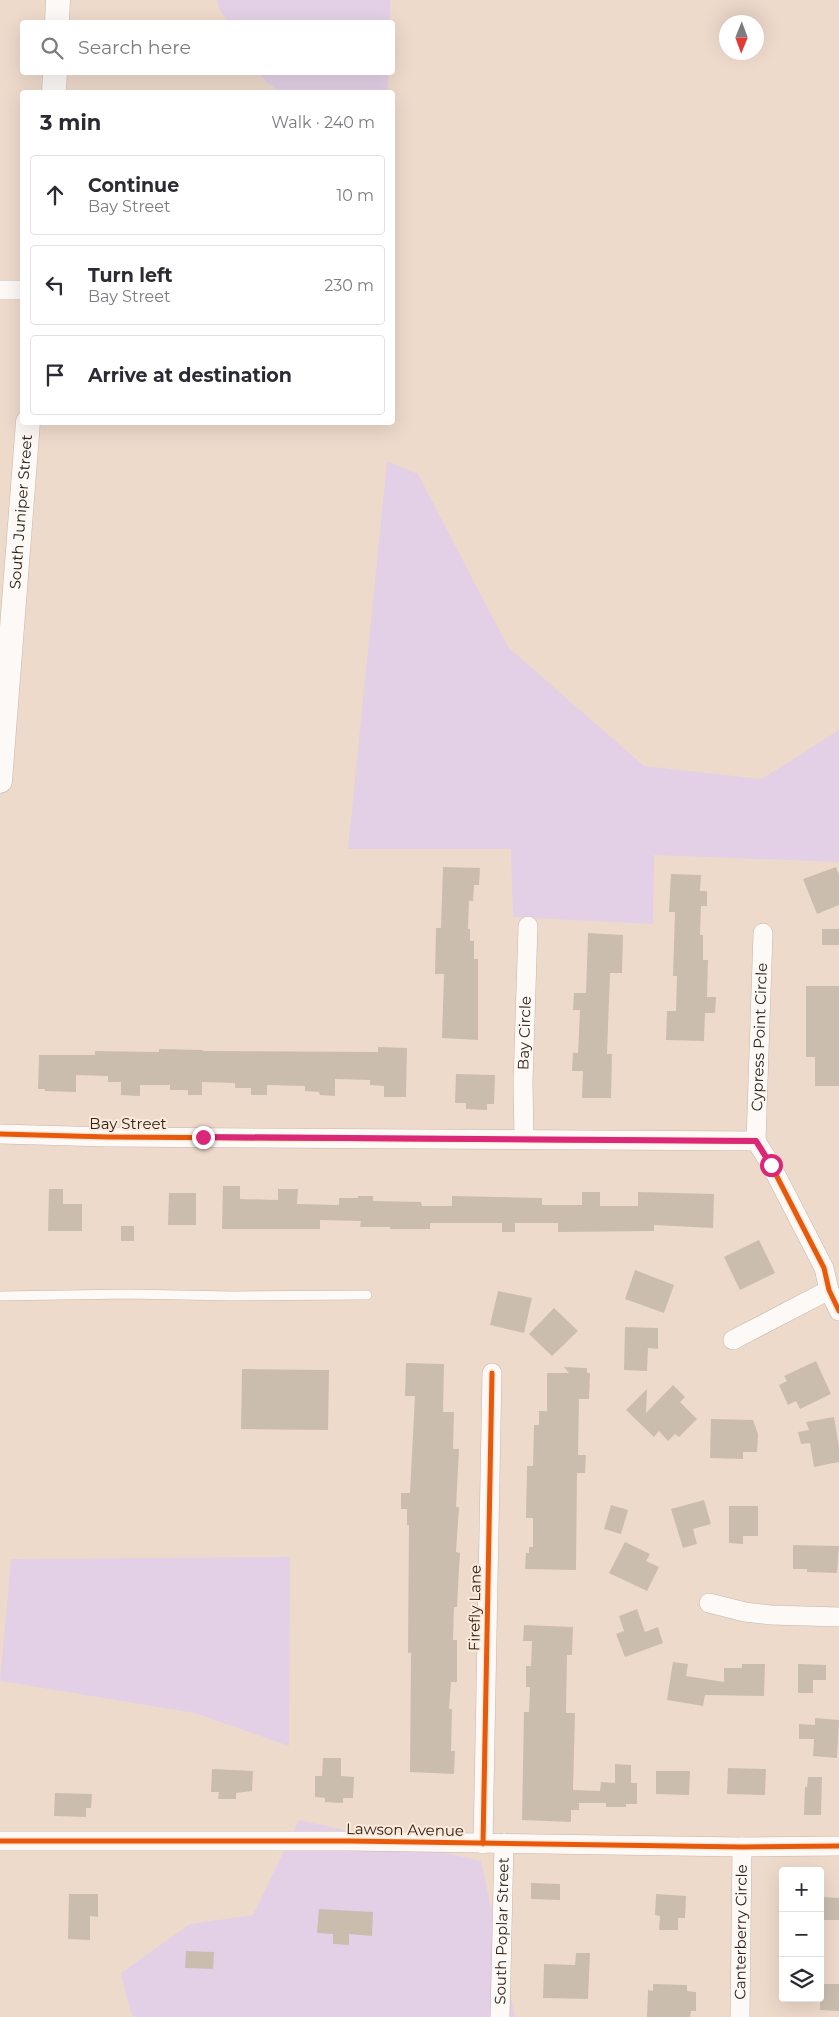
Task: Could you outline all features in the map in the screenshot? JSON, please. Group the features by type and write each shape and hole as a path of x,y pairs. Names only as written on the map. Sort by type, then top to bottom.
{"street":[{"path":"57,20 58,0"},
{"path":"54,90 55,75"},
{"path":"0,290 20,290"},
{"name":"South Juniper Street","path":"0,782 2,714 28,425"},
{"name":"Bay Circle","path":"524,1139 523,1082 528,926"},
{"name":"Cypress Point Circle","path":"756,1141 763,933"},
{"name":"Bay Street","path":"0,1134 756,1141"},
{"path":"756,1141 771,1165 824,1268 828,1290 839,1311"},
{"path":"733,1340 828,1290"},
{"name":"Firefly Lane","path":"483,1844 492,1373"},
{"path":"709,1603 744,1612 762,1614 839,1616"},
{"name":"Lawson Avenue","path":"0,1841 350,1841 742,1848 839,1846"},
{"name":"South Poplar Street","path":"500,2017 504,1843"},
{"name":"Canterberry Circle","path":"740,2017 742,1848"}],"lane":[{"path":"0,1296 367,1294"}],"shaded area":[{"path":"217,0 390,0 390,20 227,20 219,8"},
{"path":"261,75 388,75 388,90 279,90 267,83"},
{"path":"387,461 418,474 508,647 644,766 762,779 839,730 839,862 654,855 653,924 513,917 511,849 348,849"},
{"path":"290,1557 289,1746 195,1713 0,1681 11,1559"},
{"path":"299,1820 481,1861 515,2017 134,2017 130,2010 121,1973 190,1924 253,1915"}],"building":[{"path":"443,867 480,868 479,885 474,885 473,901 469,901 468,929 470,929 470,941 474,941 474,959 478,959 478,1040 442,1038 444,974 435,974 436,928 441,928"},
{"path":"836,867 839,875 839,905 817,914 803,879"},
{"path":"671,874 701,875 700,891 707,891 707,906 701,906 700,935 703,935 703,960 708,960 707,997 716,997 715,1013 705,1013 704,1041 666,1040 667,1011 676,1011 677,976 673,976 675,912 669,912"},
{"path":"822,929 839,929 839,945 822,945"},
{"path":"588,933 623,935 622,973 610,973 607,1054 612,1054 611,1098 582,1098 583,1071 572,1071 573,1053 578,1053 580,1010 573,1010 574,993 586,993"},
{"path":"806,986 839,986 839,1086 815,1086 815,1057 806,1057"},
{"path":"378,1047 407,1048 406,1097 384,1097 384,1086 370,1085 370,1080 335,1079 335,1096 305,1091 305,1086 267,1085 267,1095 251,1095 251,1088 235,1088 235,1083 202,1082 202,1095 188,1095 188,1090 170,1090 170,1085 140,1085 140,1096 121,1095 121,1082 108,1082 108,1076 76,1075 76,1092 38,1089 39,1055 95,1055 95,1051 159,1052 159,1049 378,1052"},
{"path":"456,1074 495,1075 494,1104 487,1104 487,1110 466,1109 466,1103 455,1103"},
{"path":"223,1186 240,1186 240,1199 278,1200 278,1189 298,1189 297,1204 339,1205 339,1198 373,1196 373,1201 421,1202 422,1206 452,1206 452,1196 542,1198 542,1205 582,1205 582,1192 600,1192 600,1206 638,1206 638,1192 714,1194 713,1228 654,1225 654,1231 558,1232 558,1223 515,1223 515,1232 502,1232 502,1223 430,1223 430,1229 390,1229 390,1227 360,1227 361,1221 320,1220 320,1229 222,1229"},
{"path":"49,1189 63,1189 63,1204 82,1204 82,1231 48,1231"},
{"path":"169,1193 196,1193 196,1225 168,1225"},
{"path":"121,1226 134,1226 134,1241 121,1241"},
{"path":"759,1240 775,1273 740,1290 724,1257"},
{"path":"635,1270 674,1285 664,1313 625,1299"},
{"path":"498,1291 532,1298 524,1333 490,1325"},
{"path":"554,1308 578,1331 552,1356 529,1334"},
{"path":"625,1327 658,1328 658,1349 648,1348 647,1371 624,1370"},
{"path":"816,1361 831,1394 800,1409 796,1401 788,1405 779,1385 787,1381 784,1376"},
{"path":"406,1363 444,1364 443,1412 454,1412 453,1449 459,1449 456,1507 459,1507 456,1552 460,1553 457,1607 454,1607 453,1640 457,1640 457,1682 451,1682 449,1709 452,1709 451,1751 455,1751 454,1774 410,1772 411,1653 408,1653 409,1525 407,1525 407,1509 401,1509 401,1493 410,1493 415,1396 405,1396"},
{"path":"564,1367 587,1368 587,1373 590,1373 589,1399 579,1399 578,1455 586,1455 585,1473 577,1473 576,1570 525,1569 526,1553 529,1553 529,1547 533,1547 533,1518 526,1518 527,1466 533,1466 534,1425 539,1425 539,1411 547,1411 547,1373 569,1373"},
{"path":"242,1369 329,1370 328,1430 241,1429"},
{"path":"673,1385 685,1397 680,1402 697,1419 679,1437 675,1434 668,1441 659,1431 654,1437 626,1410 647,1389 646,1413"},
{"path":"834,1417 839,1447 839,1462 814,1467 810,1443 801,1444 798,1432 809,1430 806,1422"},
{"path":"711,1419 753,1420 758,1434 757,1452 743,1452 743,1459 710,1458"},
{"path":"704,1500 711,1524 693,1529 697,1544 683,1548 671,1509"},
{"path":"611,1505 628,1510 621,1534 604,1529"},
{"path":"729,1506 758,1506 758,1536 743,1536 743,1544 729,1543"},
{"path":"625,1542 650,1554 646,1561 659,1567 647,1591 609,1573"},
{"path":"793,1545 839,1546 837,1573 807,1572 807,1569 793,1569"},
{"path":"637,1609 645,1632 658,1627 663,1643 625,1657 616,1634 624,1631 619,1616"},
{"path":"524,1625 573,1627 572,1655 567,1655 566,1713 575,1713 573,1790 600,1791 601,1782 615,1783 615,1764 631,1765 631,1783 637,1783 637,1804 626,1804 626,1807 606,1807 606,1803 579,1803 579,1810 571,1810 571,1822 522,1820 524,1712 529,1712 530,1687 526,1687 526,1666 531,1666 532,1641 523,1641"},
{"path":"673,1662 688,1664 686,1676 724,1682 724,1668 742,1668 742,1664 765,1664 764,1696 705,1695 703,1706 667,1700"},
{"path":"798,1664 826,1665 826,1680 813,1680 813,1693 798,1693"},
{"path":"815,1718 839,1720 837,1758 813,1756 814,1739 799,1739 799,1724 815,1725"},
{"path":"323,1758 341,1758 341,1776 354,1777 353,1798 343,1798 343,1803 325,1802 325,1798 315,1797 315,1776 322,1776"},
{"path":"728,1768 766,1769 765,1795 727,1794"},
{"path":"212,1769 253,1771 252,1791 236,1793 236,1799 218,1799 219,1792 211,1792"},
{"path":"656,1771 690,1771 689,1795 656,1794"},
{"path":"808,1777 822,1777 821,1815 804,1815 805,1787 807,1787"},
{"path":"55,1793 92,1794 91,1808 86,1808 86,1817 54,1816"},
{"path":"531,1883 560,1884 560,1900 531,1899"},
{"path":"69,1894 98,1894 98,1917 90,1916 90,1940 68,1939"},
{"path":"656,1894 686,1896 685,1918 678,1918 678,1930 659,1930 660,1916 655,1915"},
{"path":"824,1897 839,1898 839,1920 824,1920"},
{"path":"319,1909 373,1912 372,1936 349,1934 349,1945 333,1944 333,1934 317,1933"},
{"path":"186,1951 214,1952 213,1969 185,1968"},
{"path":"576,1953 590,1953 588,1999 543,1998 544,1964 575,1965"},
{"path":"653,1984 687,1985 687,1991 696,1992 696,2011 691,2011 690,2017 647,2017 648,1990 653,1991"},
{"path":"824,1984 839,1984 839,2011 820,2010 820,2002 824,2002"}],"cycle path":[{"path":"0,1134 108,1137 756,1141 771,1165 824,1268 829,1290 839,1311"},
{"path":"483,1844 492,1373"},
{"path":"0,1841 350,1841 742,1847 839,1846"}],"route":[{"path":"203,1137 756,1141 771,1165"}]}
